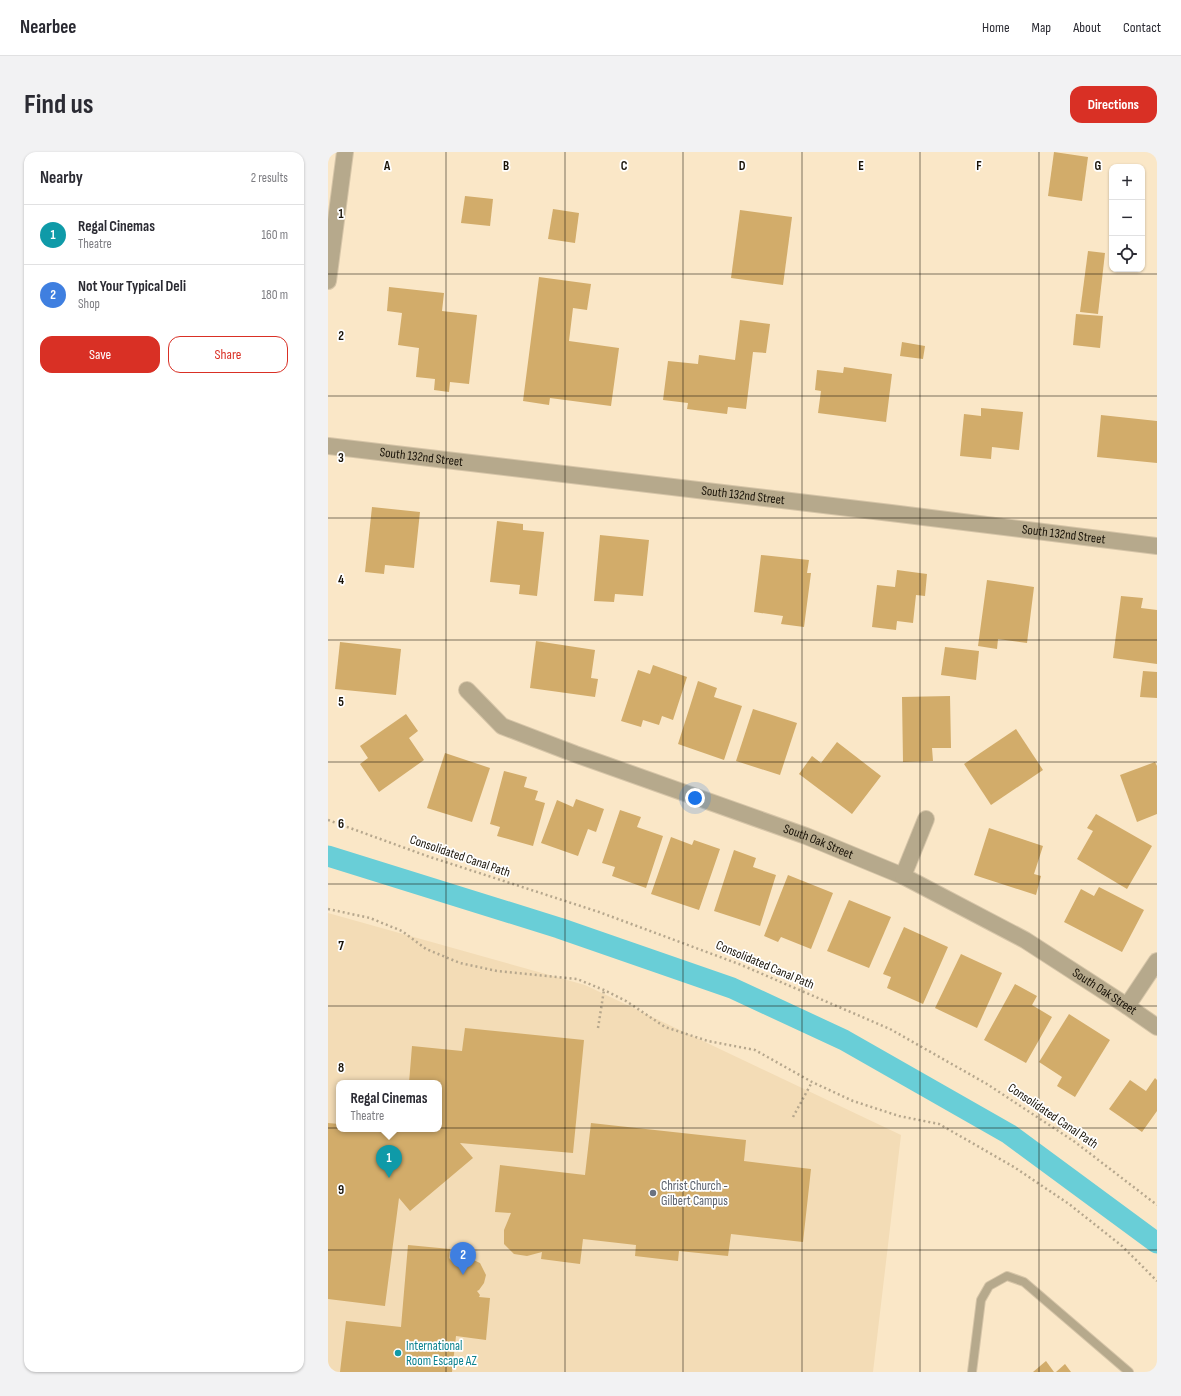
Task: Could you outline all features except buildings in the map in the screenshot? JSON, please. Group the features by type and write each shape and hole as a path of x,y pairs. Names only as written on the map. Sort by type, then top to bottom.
{"street":[{"path":"328,281 345,152"},
{"name":"South 132nd Street","path":"328,446 1157,546"},
{"name":"South Oak Street","path":"467,690 502,726 575,754 806,836 903,876 1025,940 1128,1006 1157,1027"},
{"path":"903,876 926,819"},
{"path":"1128,1006 1157,961"}],"lane":[{"path":"972,1372 981,1300 989,1286 1007,1276 1024,1282 1129,1372"}],"path":[{"name":"Consolidated Canal Path","path":"328,820 427,856 599,912 732,961 890,1030 987,1084 1075,1142 1157,1205"},
{"path":"328,910 370,918 402,931 426,949 460,963 497,971 578,979 626,1001 665,1027 708,1041 755,1050 812,1082 853,1101 899,1116 939,1124 1014,1167 1069,1204 1122,1246 1157,1280"},
{"path":"598,1028 604,990"},
{"path":"793,1117 812,1082"}],"shaded area":[{"path":"328,913 585,985 901,1135 873,1372 328,1372"}],"waterway":[{"path":"328,856 559,928 732,988 844,1040 1009,1134 1157,1243"}],"place":[{"name":"Regal Cinemas","path":"389,1178"},
{"name":"Christ Church - Gilbert Campus","path":"653,1193"},
{"name":"Not Your Typical Deli","path":"463,1275"},
{"name":"International Room Escape AZ","path":"398,1353"}]}
